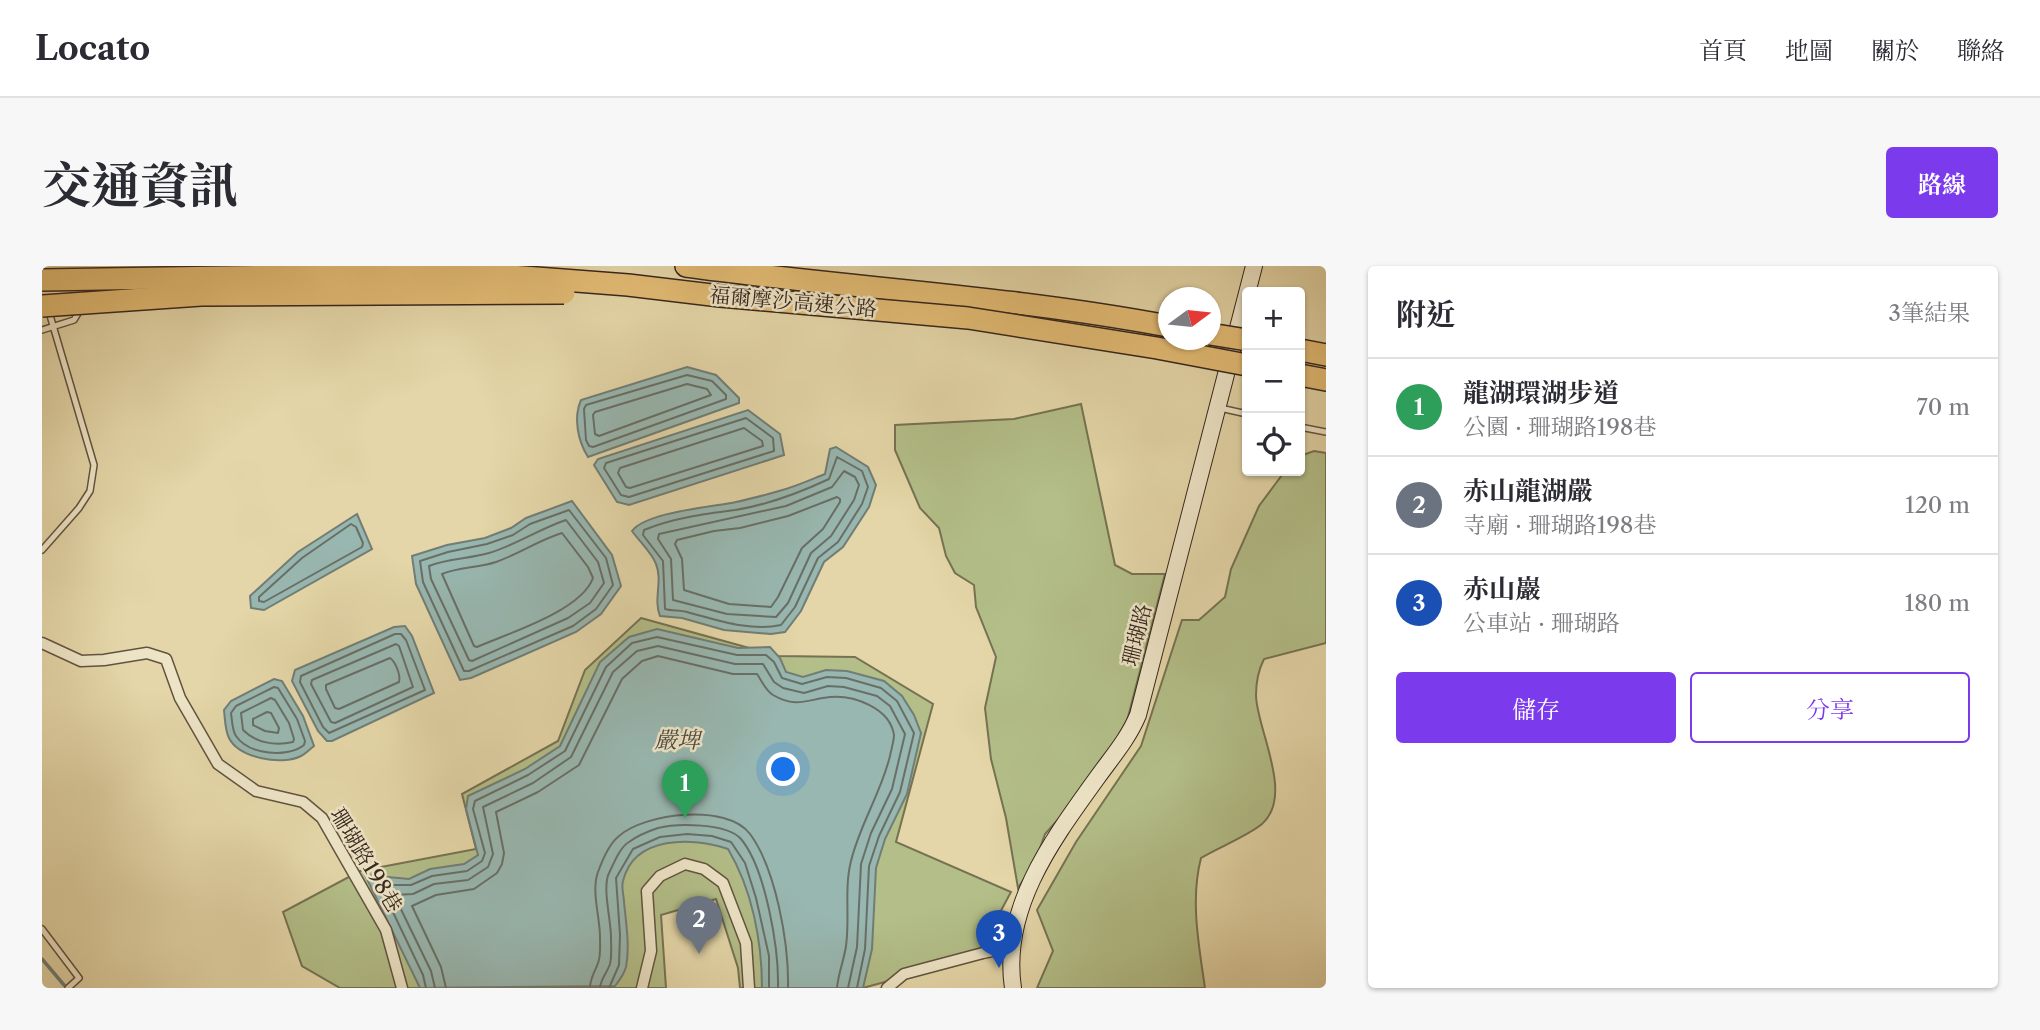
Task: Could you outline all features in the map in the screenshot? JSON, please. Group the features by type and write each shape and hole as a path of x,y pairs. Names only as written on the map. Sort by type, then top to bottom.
{"highway":[{"name":"福爾摩沙高速公路","path":"686,266 985,298 1158,324"},
{"path":"744,266 770,277"},
{"name":"福爾摩沙高速公路","path":"43,294 472,273 628,285 968,318 1242,364"},
{"path":"1221,336 1242,339"},
{"path":"1305,351 1326,355"},
{"path":"1305,376 1326,380"}],"street":[{"name":"珊瑚路","path":"1013,988 1012,947 1018,915 1041,862 1069,817 1126,740 1138,715 1254,266"},
{"name":"珊瑚路198巷","path":"42,643 81,662 147,653 166,659 180,698 218,764 256,791 303,802 322,818 386,930 402,988"},
{"path":"642,988 651,951 647,891 660,876 685,864 704,869 723,883 746,943 749,988"},
{"path":"887,988 904,974 1012,947"}],"lane":[{"path":"90,288 101,266"},
{"path":"42,550 79,509 90,491 94,465 43,294"},
{"path":"42,330 75,320 85,298"},
{"path":"1217,407 1243,413"},
{"path":"1305,428 1326,432"},
{"path":"42,929 79,978 68,988"}],"green space":[{"path":"1081,404 1115,565 1132,574 1165,574 1127,721 1108,755 1045,834 1035,862 1018,888 1006,818 991,759 985,708 996,657 976,607 974,585 955,573 946,556 939,528 920,508 895,450 895,425 1014,419"},
{"path":"1314,451 1326,453 1326,643 1264,659 1260,668 1256,695 1275,779 1275,796 1271,811 1262,824 1201,858 1196,907 1205,988 1037,988 1053,951 1037,910 1076,842 1141,746 1182,620 1199,620 1225,597 1231,569 1259,506 1281,476 1305,476 1305,454"},
{"name":"嚴埤","path":"641,618 778,656 855,657 933,704 896,842 1011,892 976,957 863,988 740,988 738,968 716,899 661,915 666,988 340,988 302,966 283,912 360,871 476,849 462,794 558,741 585,670"}],"water":[{"path":"687,367 716,375 739,398 739,403 588,457 578,429 577,414 581,400"},
{"path":"748,410 780,434 784,455 629,505 617,502 594,465 598,459"},
{"path":"836,447 868,467 876,485 869,507 843,547 824,562 801,611 785,632 771,634 724,630 682,618 660,616 657,603 658,570 648,551 632,531 651,519 758,497 791,488 825,474 830,449"},
{"path":"572,501 612,555 621,586 601,614 576,632 471,678 460,680 416,584 412,556 447,545 485,538 511,528 526,518"},
{"path":"357,514 372,549 264,610 251,608 250,596 298,552"},
{"path":"405,626 412,636 434,693 327,741 318,731 292,681 295,670 394,627"},
{"name":"嚴埤","path":"657,629 738,648 770,647 780,658 786,672 803,677 826,670 847,671 884,681 902,696 914,715 921,733 907,794 885,839 876,868 872,949 863,988 762,988 754,916 743,881 728,849 698,842 682,842 652,847 639,855 629,866 622,886 627,959 624,972 615,986 420,988 365,875 409,879 430,869 464,864 478,855 466,809 468,796 525,769 560,746 600,662 629,637"},
{"path":"274,679 282,681 303,716 314,746 293,759 273,760 251,755 234,745 227,732 224,710 231,701"}],"waterway":[{"path":"42,959 64,985"}],"place":[{"name":"龍湖環湖步道","path":"685,818"},
{"name":"赤山龍湖嚴","path":"699,954"},
{"name":"赤山巖","path":"999,968"}]}
